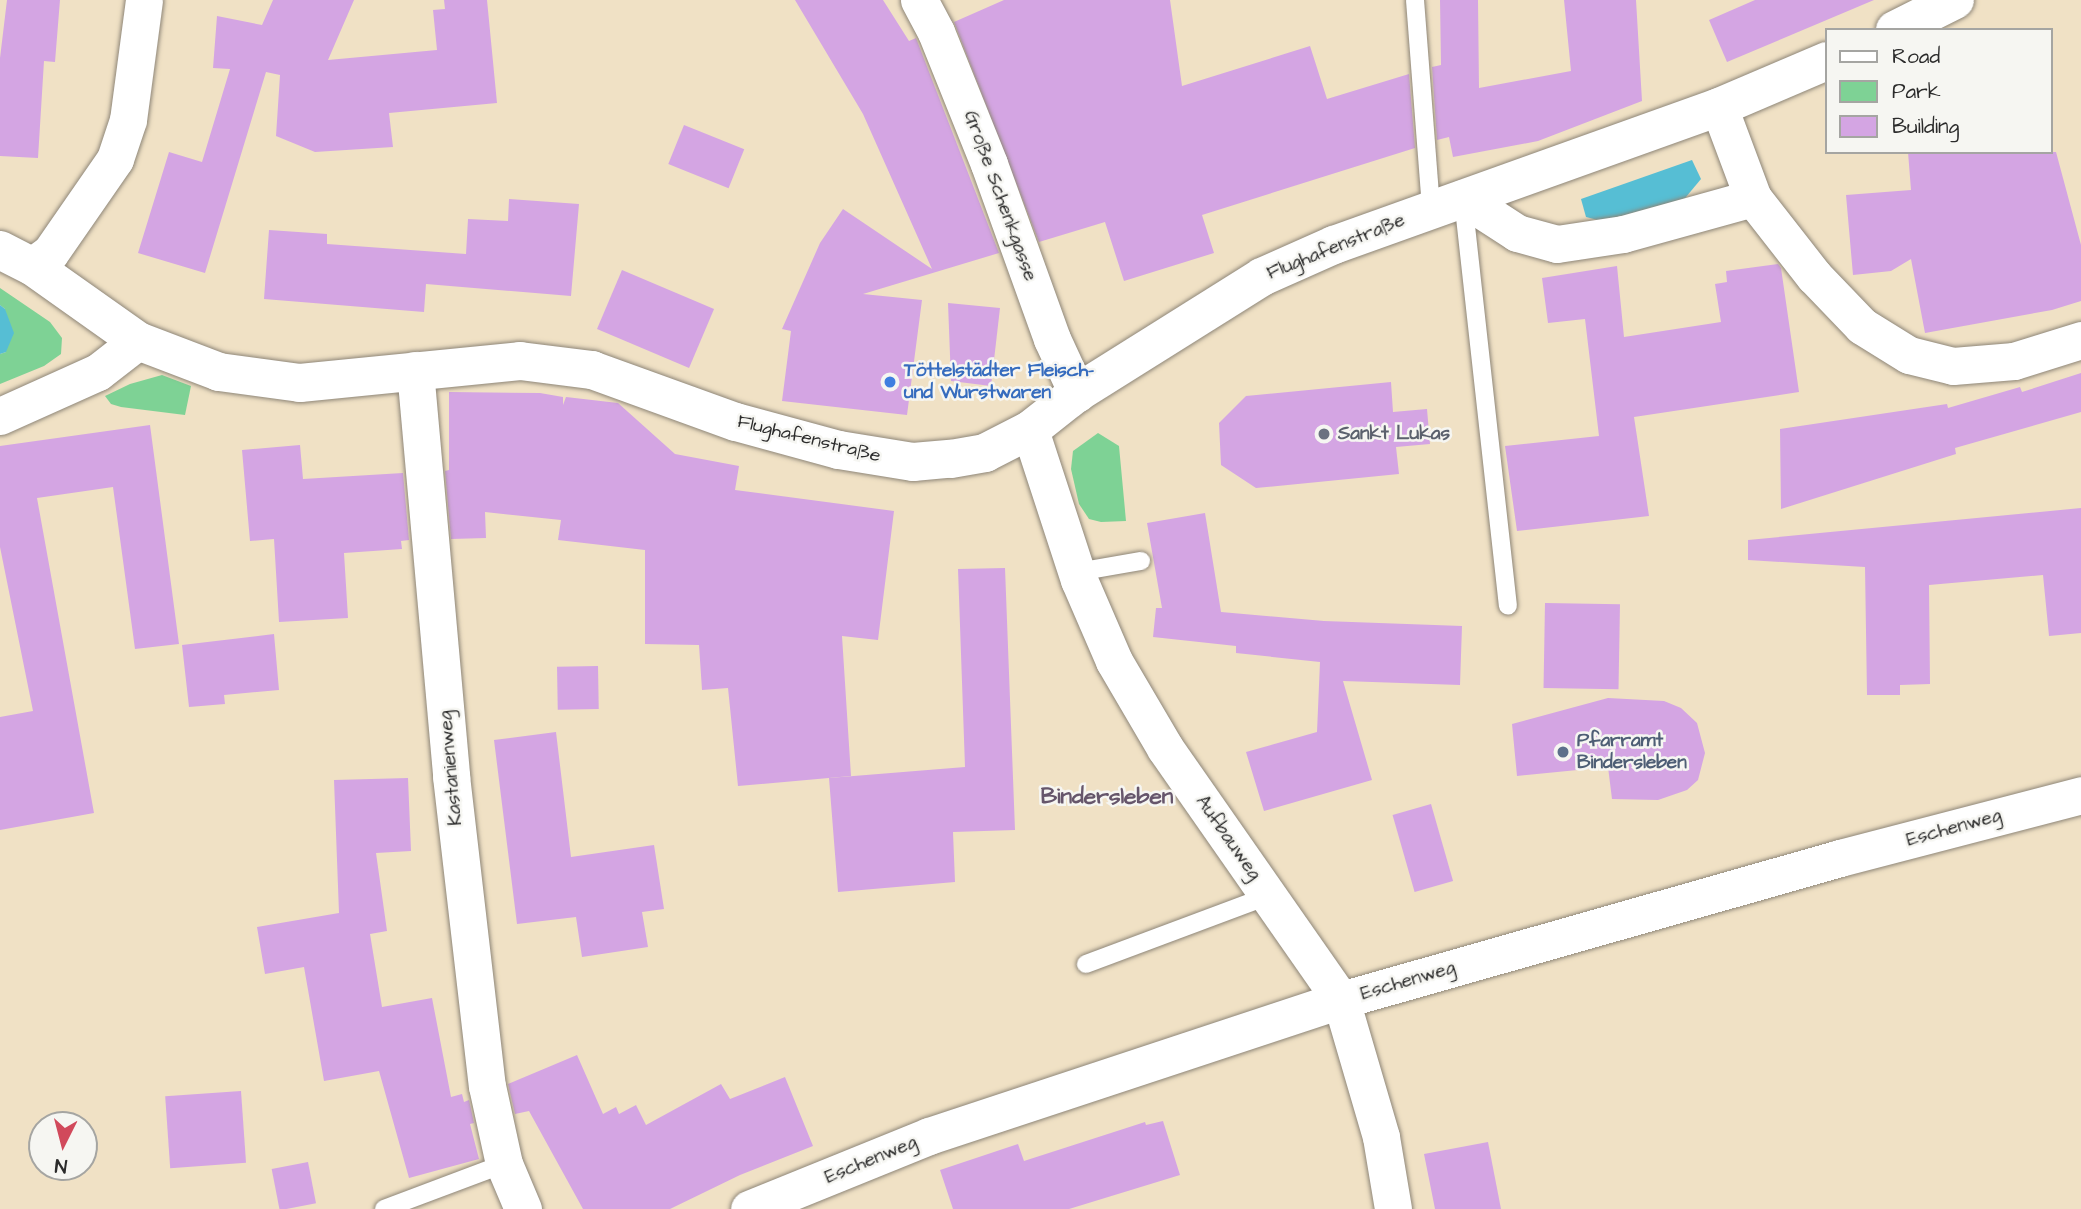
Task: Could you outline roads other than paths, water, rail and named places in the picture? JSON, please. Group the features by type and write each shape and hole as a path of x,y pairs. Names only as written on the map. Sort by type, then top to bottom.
{"street":[{"path":"16,258 50,253 116,159 128,120 144,0"},
{"name":"Große Schenkgasse","path":"919,0 936,32 989,164 1052,339 1077,393"},
{"path":"1899,28 1955,0"},
{"name":"Flughafenstraße","path":"16,258 138,341 219,372 299,383 520,360 592,370 736,422 839,450 913,463 985,453 1030,430 1077,393 1262,277 1334,245 1719,107 1826,61"},
{"path":"1719,107 1754,198 1814,276 1862,326 1909,355 1953,366 2014,360 2081,340"},
{"path":"1447,204 1517,233 1558,244 1623,234 1754,198"},
{"path":"0,416 98,372 138,341"},
{"name":"Kastanienweg","path":"415,370 466,924 486,1086 504,1164 523,1209"},
{"name":"Aufbauweg","path":"1030,430 1077,572 1114,662 1166,748 1340,1000 1381,1137 1394,1209"},
{"name":"Eschenweg","path":"750,1209 929,1136 1340,1000 1840,858 2081,795"}],"lane":[{"name":"Flughafenstraße","path":"1415,0 1508,606"},
{"path":"1077,572 1141,561"},
{"path":"1086,964 1268,896"},
{"path":"384,1209 504,1164"}],"water":[{"path":"1692,160 1701,179 1681,203 1617,225 1586,217 1581,199"},
{"path":"0,305 5,309 14,333 6,352 0,354"}],"place":[{"name":"Töttelstädter Fleisch- und Wurstwaren","path":"890,382"},
{"name":"Sankt Lukas","path":"1324,434"},
{"name":"Pfarramt Bindersleben","path":"1563,752"}],"district":[{"name":"Bindersleben","path":"1107,796"}]}
